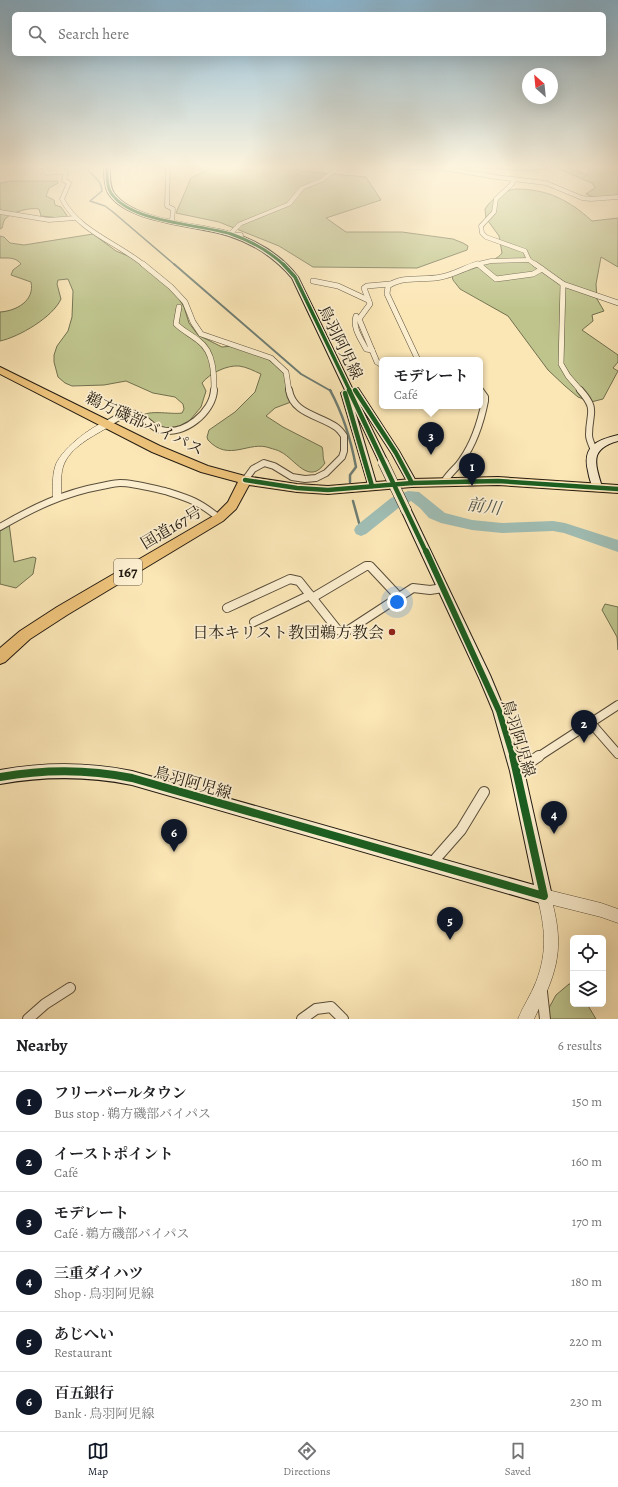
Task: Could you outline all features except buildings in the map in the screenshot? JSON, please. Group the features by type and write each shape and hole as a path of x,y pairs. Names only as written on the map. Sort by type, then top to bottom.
{"highway":[{"name":"鵜方磯部バイパス","path":"0,370 156,449 211,471 245,480 297,488 328,490 412,483 498,481 618,489"},
{"name":"国道167号","path":"0,657 25,635 62,611 220,518 230,510 234,504 245,480"}],"main road":[{"name":"鳥羽阿児線","path":"0,777 38,771 118,775 544,896 517,771 499,711 486,679 295,277 274,256 255,245 230,234 144,214"},
{"path":"337,364 396,453 412,483"},
{"path":"337,364 372,486"},
{"path":"597,487 590,463 591,456 597,445 618,438"}],"street":[{"path":"9,214 42,219 60,220 75,218"},
{"path":"71,214 103,238 133,256 171,287 185,302 193,322 201,334 265,356 278,364 286,372 290,397 299,409 337,426 344,436 344,454 330,472 322,478 292,477 281,472 274,465 267,464 254,466 250,470 245,480"},
{"path":"172,221 173,214"},
{"path":"230,234 240,224 266,214"},
{"path":"493,214 481,226 482,233 486,237 525,251 529,260 562,284 618,303"},
{"path":"230,234 241,235"},
{"path":"379,363 377,362 372,350 366,349 354,322 359,313 364,312 370,304 363,290 365,287 390,284 408,279 451,275 485,262 529,260"},
{"path":"478,264 496,279 533,274 542,269"},
{"path":"313,281 338,286 368,300"},
{"path":"390,284 388,286 387,294 417,357"},
{"path":"562,284 561,364 568,376 589,400 592,413 589,436 594,450"},
{"path":"57,498 59,468 64,457 76,446 107,424 122,415 131,414 139,415 151,425 165,431 178,431 187,427 212,404 213,373 209,353 203,344 176,324 175,321 179,307"},
{"path":"483,394 485,397 483,407"},
{"path":"444,482 448,473 462,461 482,409"},
{"path":"0,526 33,508 57,498 108,484 120,483 134,484 168,491 192,499 203,505 220,518"},
{"path":"254,622 311,597 366,566 370,566 399,596"},
{"path":"227,608 290,579 299,581 337,630 342,632 347,631 413,588 430,590 443,588"},
{"path":"517,771 618,705"},
{"path":"590,722 618,754"},
{"path":"432,864 451,845 465,825 480,796 484,792"},
{"path":"526,1019 541,988 552,946 550,921 544,896 601,910 618,916"},
{"path":"28,1019 45,1004 70,988"},
{"path":"541,988 545,1019"},
{"path":"302,1019 316,1009 331,1007 343,1019"}],"green space":[{"path":"0,214 13,214 5,219 2,228 0,229"},
{"path":"40,214 66,214 68,217 60,218 41,216"},
{"path":"179,214 340,214 326,218 346,232 402,232 453,239 468,246 467,250 417,268 313,267 279,246 219,222"},
{"path":"486,214 582,214 592,221 618,218 618,267 601,257 596,284 597,299 604,311 592,315 593,321 582,330 618,355 618,362 613,368 618,371 603,399 591,402 578,397 548,370 508,316 460,289 453,280 452,276 487,263 502,253 499,236 486,218"},
{"path":"93,234 116,251 133,258 176,294 184,307 189,323 198,335 222,347 233,346 268,359 284,372 291,402 275,408 266,416 283,427 322,447 325,463 319,469 313,472 302,469 286,455 270,448 262,446 231,451 216,447 208,440 207,437 209,430 235,412 255,392 261,374 248,368 239,366 229,367 219,370 205,379 202,383 206,391 201,407 186,425 172,429 142,422 140,419 146,414 152,413 182,413 184,409 183,404 175,397 153,393 126,381 104,385 72,386 65,383 58,377 54,362 54,355 57,346 68,331 72,317 73,291 68,279 58,280 57,284 61,299 51,313 26,331 0,341 0,312 12,310 23,304 30,295 31,282 11,275 13,270 21,264 12,258 0,258 0,236 4,237 10,243 24,245"},
{"path":"9,523 14,562 33,557 36,558 33,574 16,588 0,584 0,531"},
{"path":"605,604 618,607 618,650 617,637 602,610"},
{"path":"570,984 570,1007 589,1007 596,1019 543,1019 556,995"}],"waterway":[{"path":"115,214 175,265"},
{"path":"174,264 301,374 330,391"},
{"path":"330,391 343,418 354,457 356,467 350,475 350,482"},
{"name":"前川","path":"361,530 396,502 408,496 414,496 425,504 434,514 441,518 472,525 502,528 553,526 565,528 618,546"},
{"path":"353,501 361,530"}],"cycle path":[{"path":"0,777 33,772 66,770 99,772 132,778 544,896 517,771 499,711 454,610 295,277 274,256 239,237 143,214"},
{"path":"355,390 396,453 412,483"},
{"path":"345,393 372,486"},
{"path":"245,480 297,488 328,490 412,483 498,481 618,489"}],"place":[{"name":"モデレート","path":"431,455"},
{"name":"フリーパールタウン","path":"472,486"},
{"name":"日本キリスト教団鵜方教会","path":"392,632"},
{"name":"イーストポイント","path":"584,743"},
{"name":"三重ダイハツ","path":"554,834"},
{"name":"百五銀行","path":"174,852"},
{"name":"あじへい","path":"450,940"}]}
